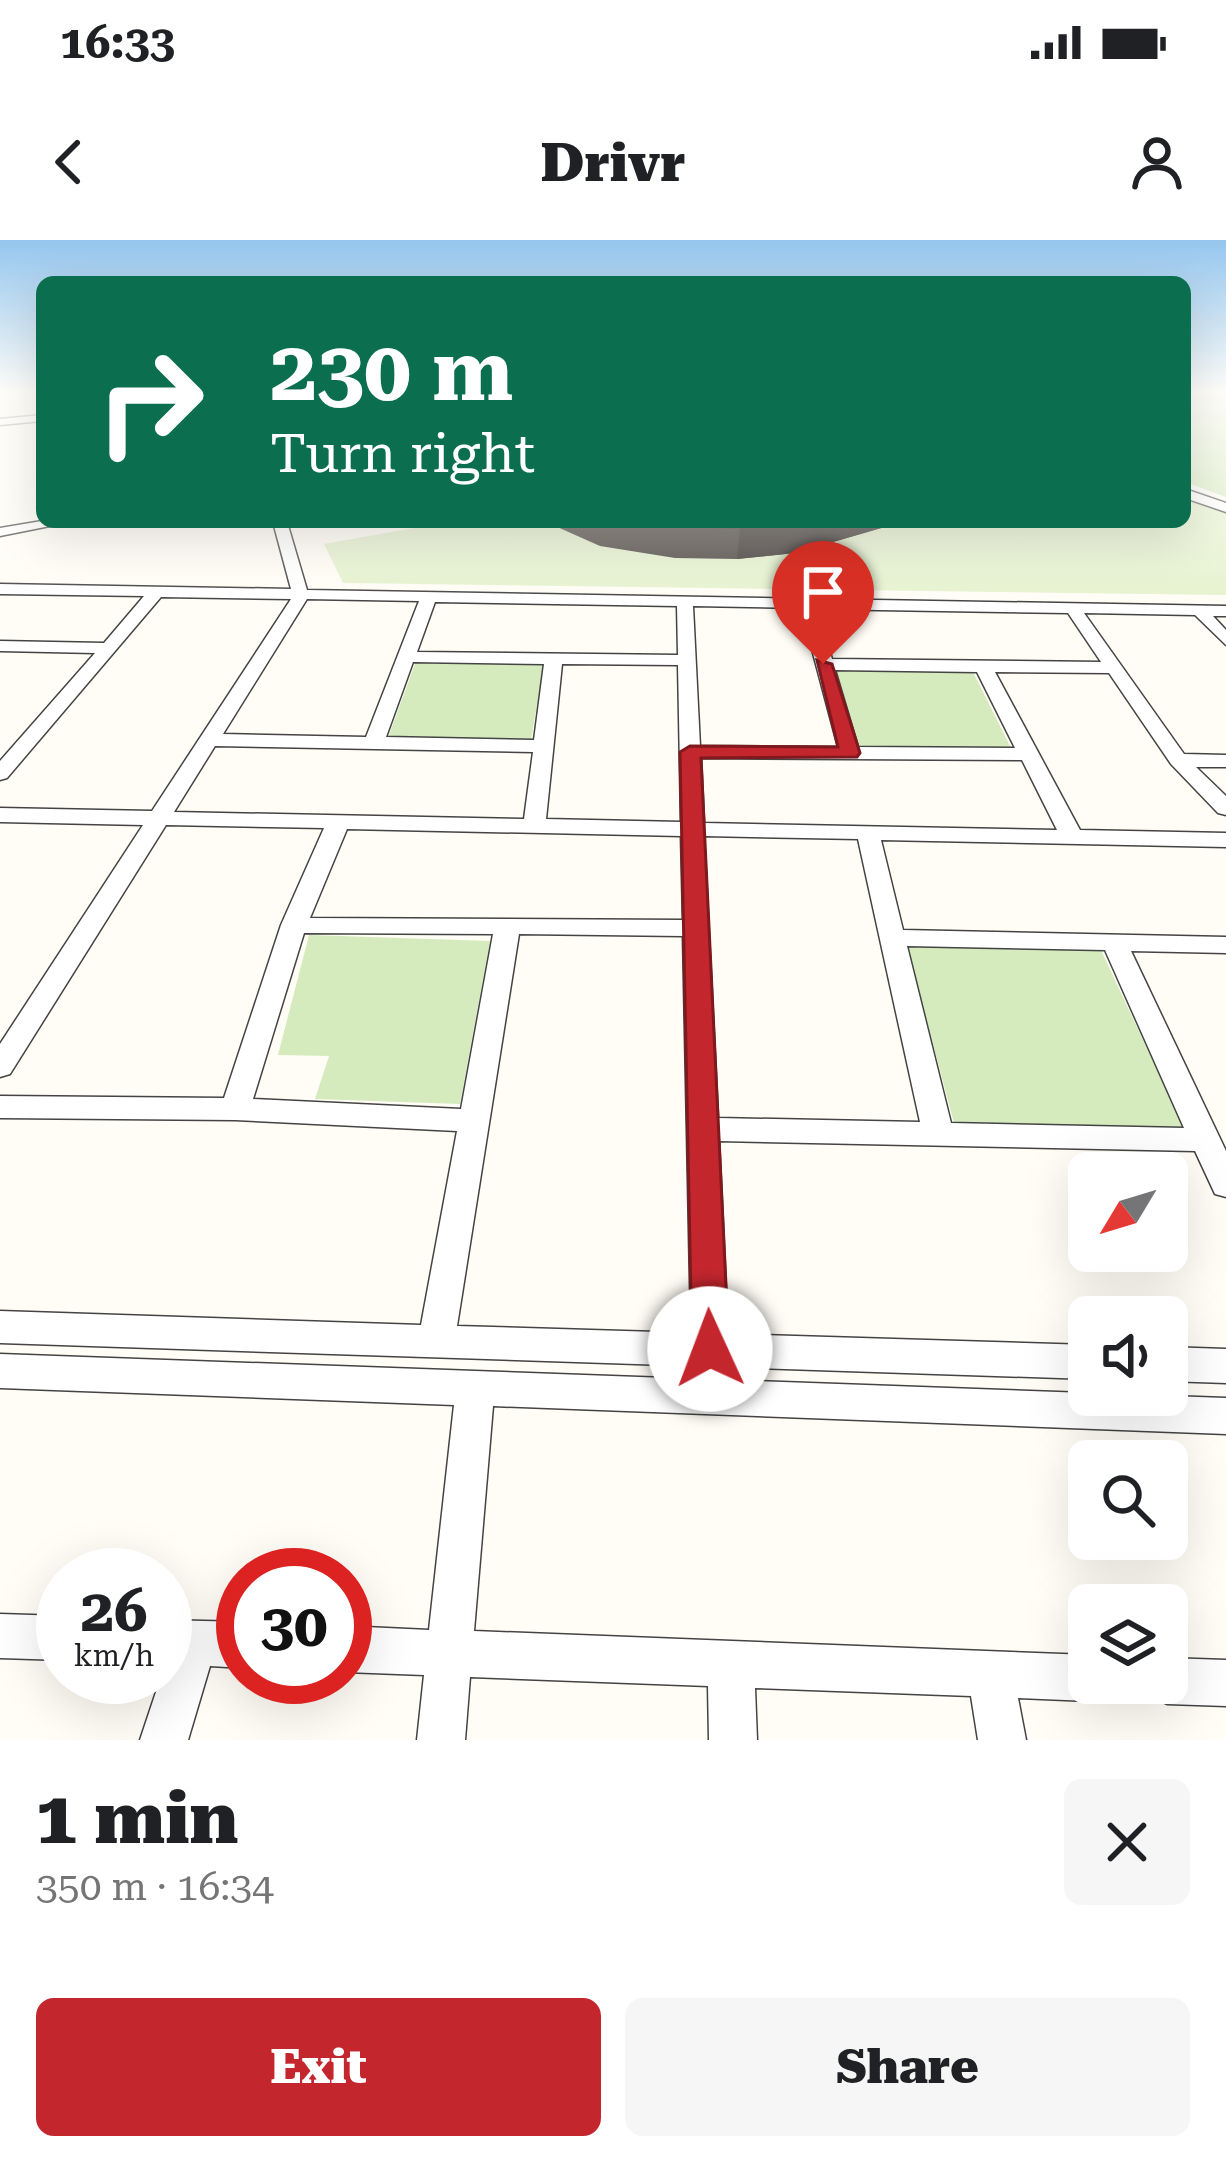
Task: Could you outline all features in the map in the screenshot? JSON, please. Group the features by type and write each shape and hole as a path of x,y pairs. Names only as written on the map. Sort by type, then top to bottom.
{"street":[{"path":"1191,495 1226,508"},
{"path":"0,532 36,526"},
{"path":"0,1067 302,596 282,528"},
{"path":"0,589 1226,611"},
{"path":"0,774 156,592"},
{"path":"373,744 428,599"},
{"path":"685,603 710,1349"},
{"path":"808,605 850,753"},
{"path":"1073,609 1178,760 1226,808"},
{"path":"1200,611 1226,640"},
{"path":"0,646 111,648"},
{"path":"406,657 689,660"},
{"path":"534,829 554,658"},
{"path":"823,664 1116,668"},
{"path":"983,666 1072,838"},
{"path":"210,740 544,746"},
{"path":"690,752 1028,754"},
{"path":"1178,760 1226,761"},
{"path":"0,815 1226,840"},
{"path":"235,1109 294,925 338,823"},
{"path":"868,835 938,1135"},
{"path":"294,925 696,928"},
{"path":"437,1339 507,928"},
{"path":"892,938 1226,944"},
{"path":"1115,944 1226,1186"},
{"path":"0,1107 235,1109 477,1120"},
{"path":"703,1129 1205,1140"},
{"path":"0,1327 1068,1361"},
{"path":"1188,1365 1226,1366"},
{"path":"0,1371 1226,1416"},
{"path":"441,1740 475,1390"},
{"path":"0,1636 36,1637"},
{"path":"372,1650 1068,1677"},
{"path":"731,1664 733,1740"},
{"path":"991,1674 1002,1740"},
{"path":"1188,1682 1226,1683"},
{"path":"164,1740 170,1704"}],"green space":[{"path":"1191,463 1226,463 1226,497 1191,484"},
{"path":"1191,499 1226,512 1226,595 343,583 324,544 414,528 1191,528"},
{"path":"416,661 544,663 531,740 388,738"},
{"path":"835,668 972,670 1011,748 857,746"},
{"path":"309,935 490,941 460,1104 315,1099 329,1056 278,1055"},
{"path":"907,946 1101,950 1185,1130 954,1123"}],"route":[{"path":"710,1349 690,752 850,753 823,664"}]}
